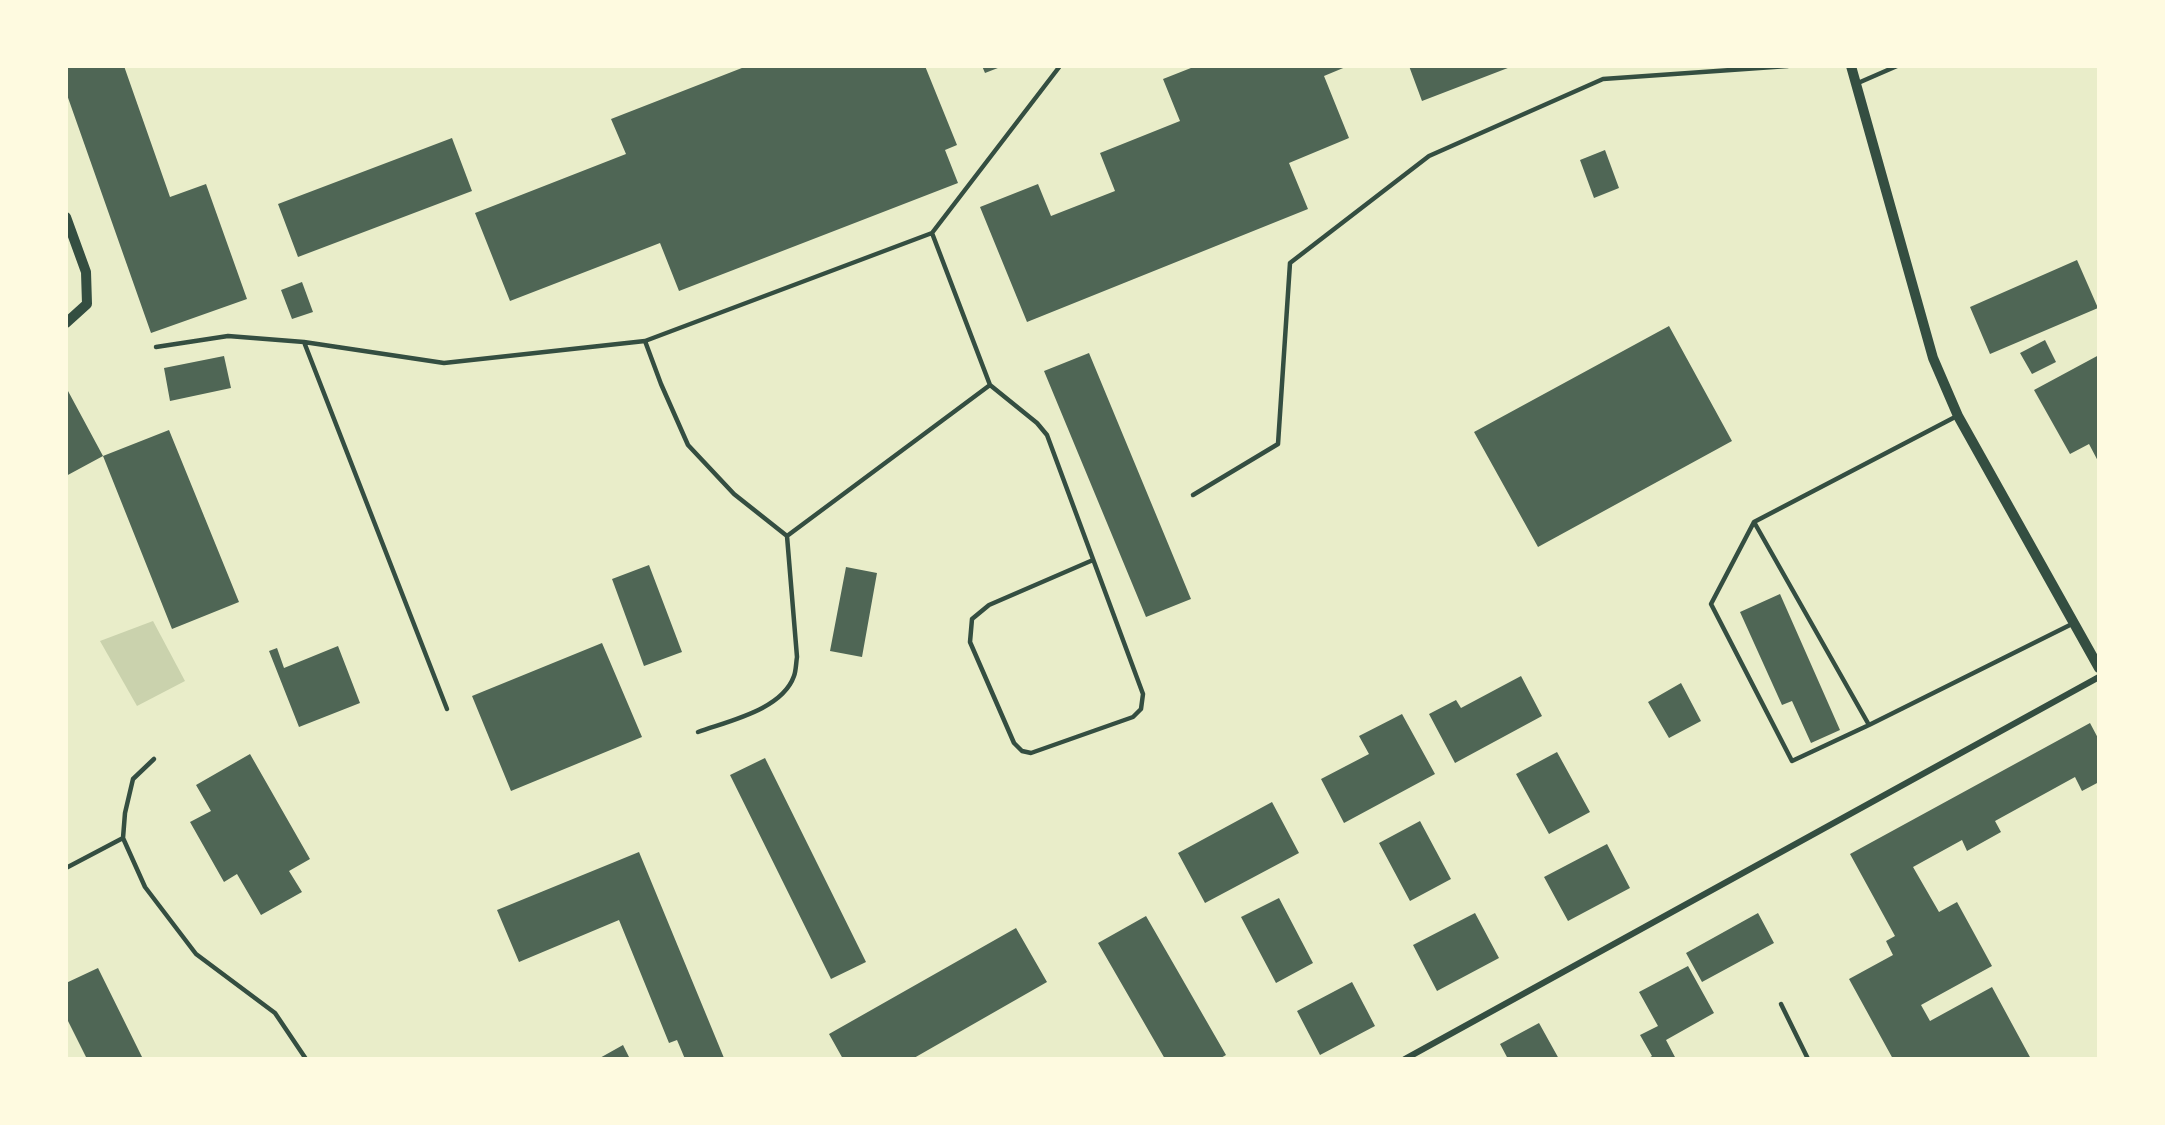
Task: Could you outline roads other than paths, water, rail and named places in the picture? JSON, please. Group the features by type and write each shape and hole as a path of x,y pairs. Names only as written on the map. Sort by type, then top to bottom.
{"street":[{"path":"1851,66 1933,358 1958,416 2099,668"},
{"path":"66,217 86,272 87,304 66,323"},
{"path":"1405,1059 2099,677"}],"lane":[{"path":"156,347 228,336 304,342 444,363 645,340 932,233 1060,66"},
{"path":"1193,495 1278,444 1290,263 1429,156 1603,79 1788,66"},
{"path":"1855,84 1897,66"},
{"path":"932,233 990,385 1037,423 1047,435 1143,694 1141,709 1133,717 1041,750 1031,753 1022,751 1014,743 970,642 972,619 989,605 1093,560"},
{"path":"645,340 661,384 688,445 734,494 788,536 797,657 794,677 782,694 765,708 698,732"},
{"path":"304,342 447,709"},
{"path":"788,536 990,385"},
{"path":"1958,416 1754,522 1711,604 1792,761 2074,623"},
{"path":"1754,522 1869,725"},
{"path":"154,759 133,779 123,838 145,887 196,954 275,1013 306,1059"},
{"path":"66,868 123,838"},
{"path":"1781,1005 1808,1059"}]}
